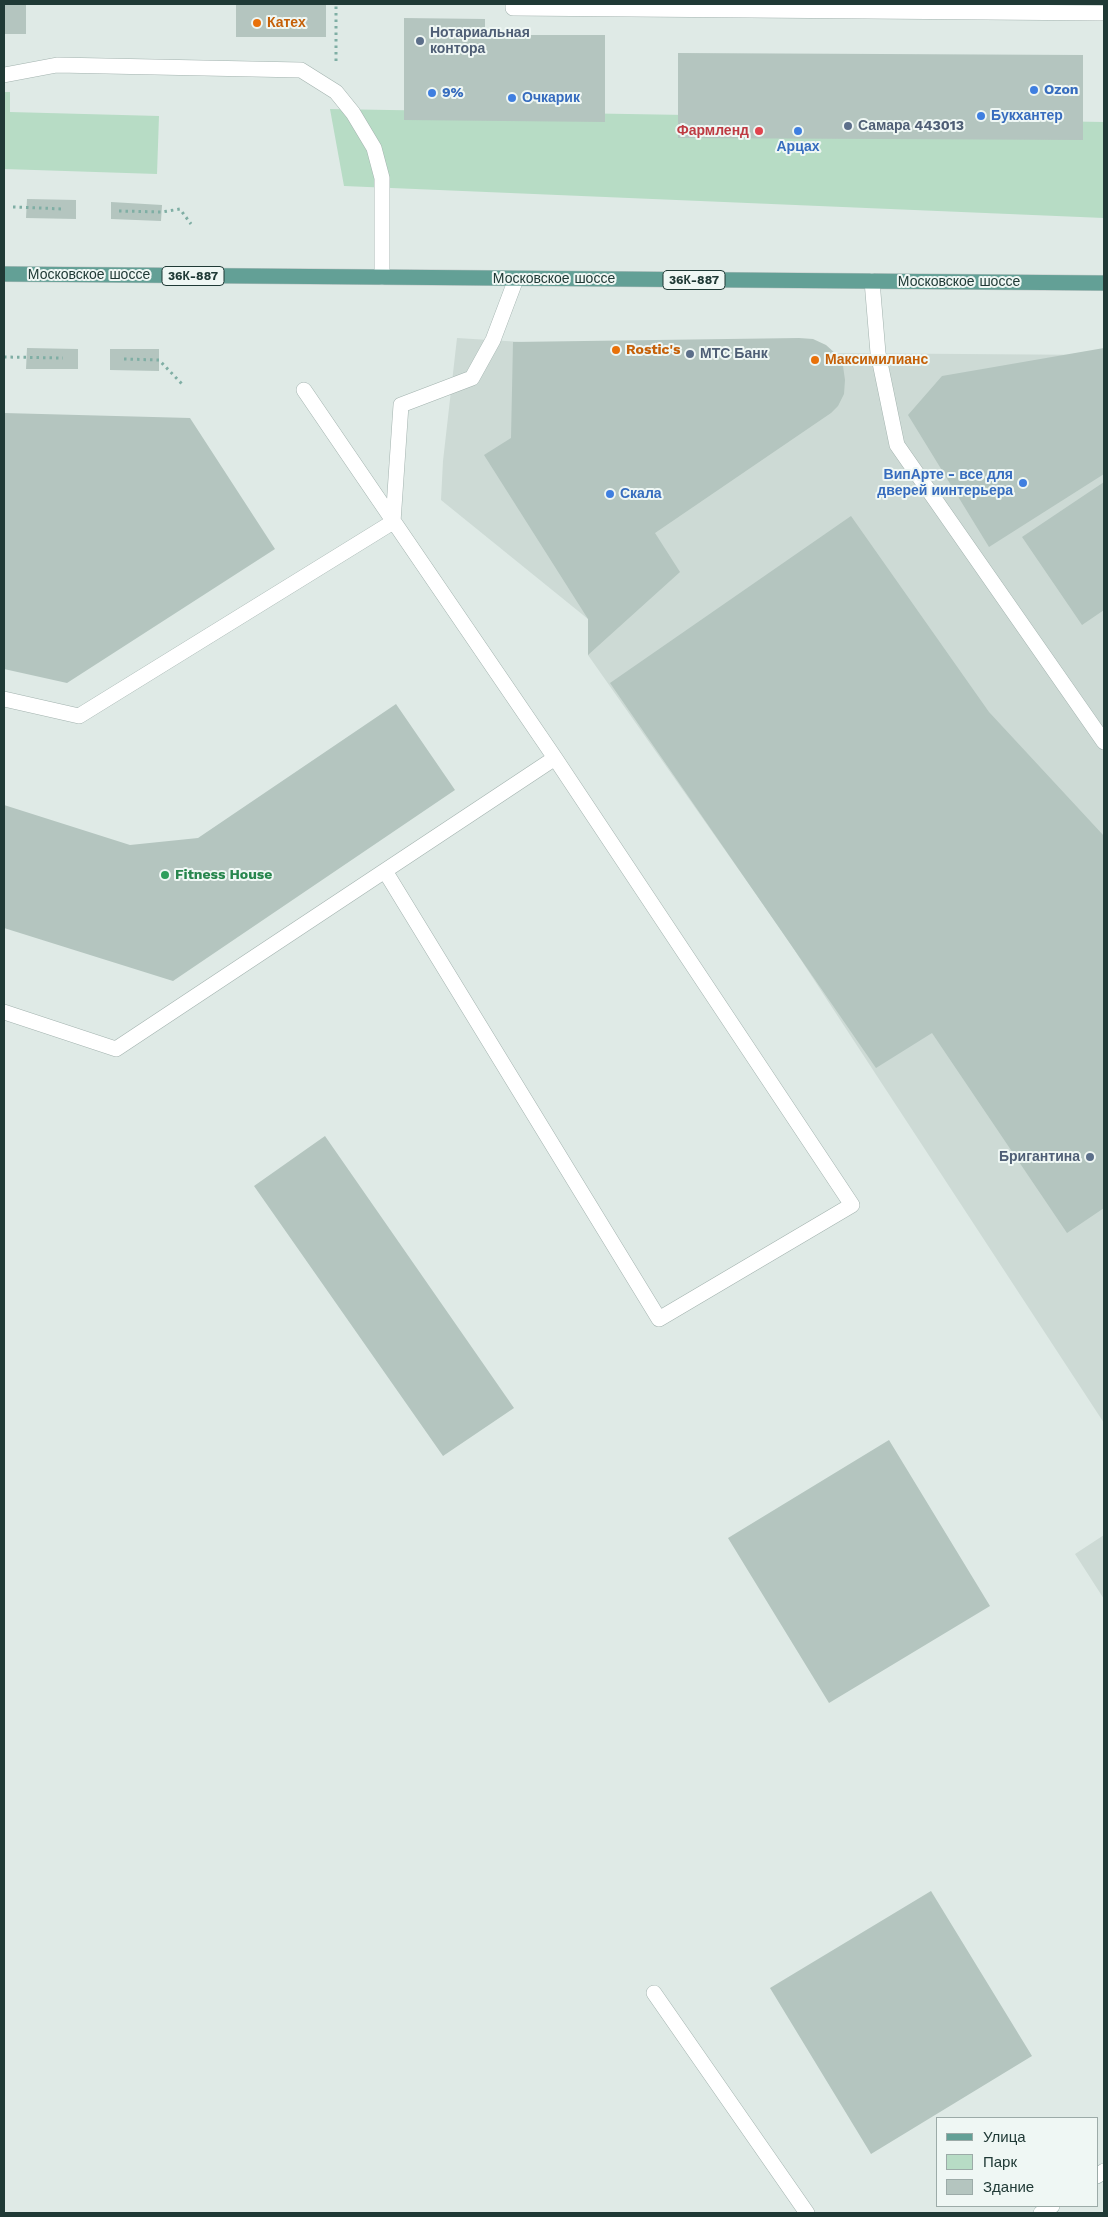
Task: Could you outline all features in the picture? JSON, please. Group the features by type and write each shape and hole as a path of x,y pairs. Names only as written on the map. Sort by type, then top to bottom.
{"main road":[{"path":"513,4 513,8 678,6 1104,13"},
{"path":"4,75 57,65 301,70 336,92 353,113 374,148 382,178 382,277"},
{"name":"Московское шоссе","path":"4,274 1104,283"},
{"path":"393,522 401,405 472,378 493,340 516,278"},
{"path":"872,281 878,352 897,445 1104,742"},
{"path":"304,390 554,758 852,1205 659,1319 385,871"},
{"path":"4,699 79,716 393,522"},
{"path":"4,1012 116,1049 554,758"},
{"path":"654,1993 807,2213"}],"path":[{"path":"336,4 336,92"},
{"path":"13,207 64,209"},
{"path":"119,211 162,212 180,209 191,224"},
{"path":"4,356 64,358"},
{"path":"124,359 159,360 182,384"}],"shaded area":[{"path":"457,338 683,352 1104,355 1104,1423 786,937 588,655 588,619 441,500 443,461"},
{"path":"1104,1535 1104,1599 1075,1554"}],"green space":[{"path":"4,92 10,92 10,112 159,116 157,174 4,169"},
{"path":"330,109 1104,122 1104,218 344,186"}],"building":[{"path":"4,4 26,4 26,34 4,34"},
{"path":"236,4 326,4 326,37 236,37"},
{"path":"404,18 485,19 485,35 605,35 605,122 404,120"},
{"path":"678,53 1083,55 1083,140 678,138"},
{"path":"27,199 76,200 76,219 26,218"},
{"path":"111,202 162,205 161,221 111,219"},
{"name":"Скала","path":"813,339 826,345 836,354 843,366 844,394 838,406 831,413 655,533 680,572 588,655 588,619 484,455 511,438 513,342"},
{"path":"27,348 78,349 78,369 26,369"},
{"path":"1104,348 1104,474 989,547 908,415 942,376"},
{"path":"110,349 159,349 159,371 110,370"},
{"path":"4,413 190,418 275,549 67,683 4,669"},
{"path":"1104,482 1104,610 1082,625 1022,537"},
{"path":"851,516 989,712 1104,836 1104,1208 1067,1233 932,1033 876,1068 610,683"},
{"path":"396,704 455,790 173,981 4,928 4,805 130,845 198,838"},
{"path":"325,1136 514,1408 443,1456 254,1186"},
{"path":"889,1440 990,1606 829,1703 728,1538"},
{"path":"931,1891 1032,2056 871,2154 770,1988"}],"place":[{"name":"Катех","path":"257,23"},
{"name":"Нотариальная контора","path":"420,41"},
{"name":"Ozon","path":"1034,90"},
{"name":"9%","path":"432,93"},
{"name":"Очкарик","path":"512,98"},
{"name":"Букхантер","path":"981,116"},
{"name":"Самара 443013","path":"848,126"},
{"name":"Фармленд","path":"759,131"},
{"name":"Арцах","path":"798,131"},
{"name":"Rostic's","path":"616,350"},
{"name":"МТС Банк","path":"690,354"},
{"name":"Максимилианс","path":"815,360"},
{"name":"ВипАрте - все для дверей иинтерьера","path":"1023,483"},
{"name":"Скала","path":"610,494"},
{"name":"Fitness House","path":"165,875"},
{"name":"Бригантина","path":"1090,1157"}]}
